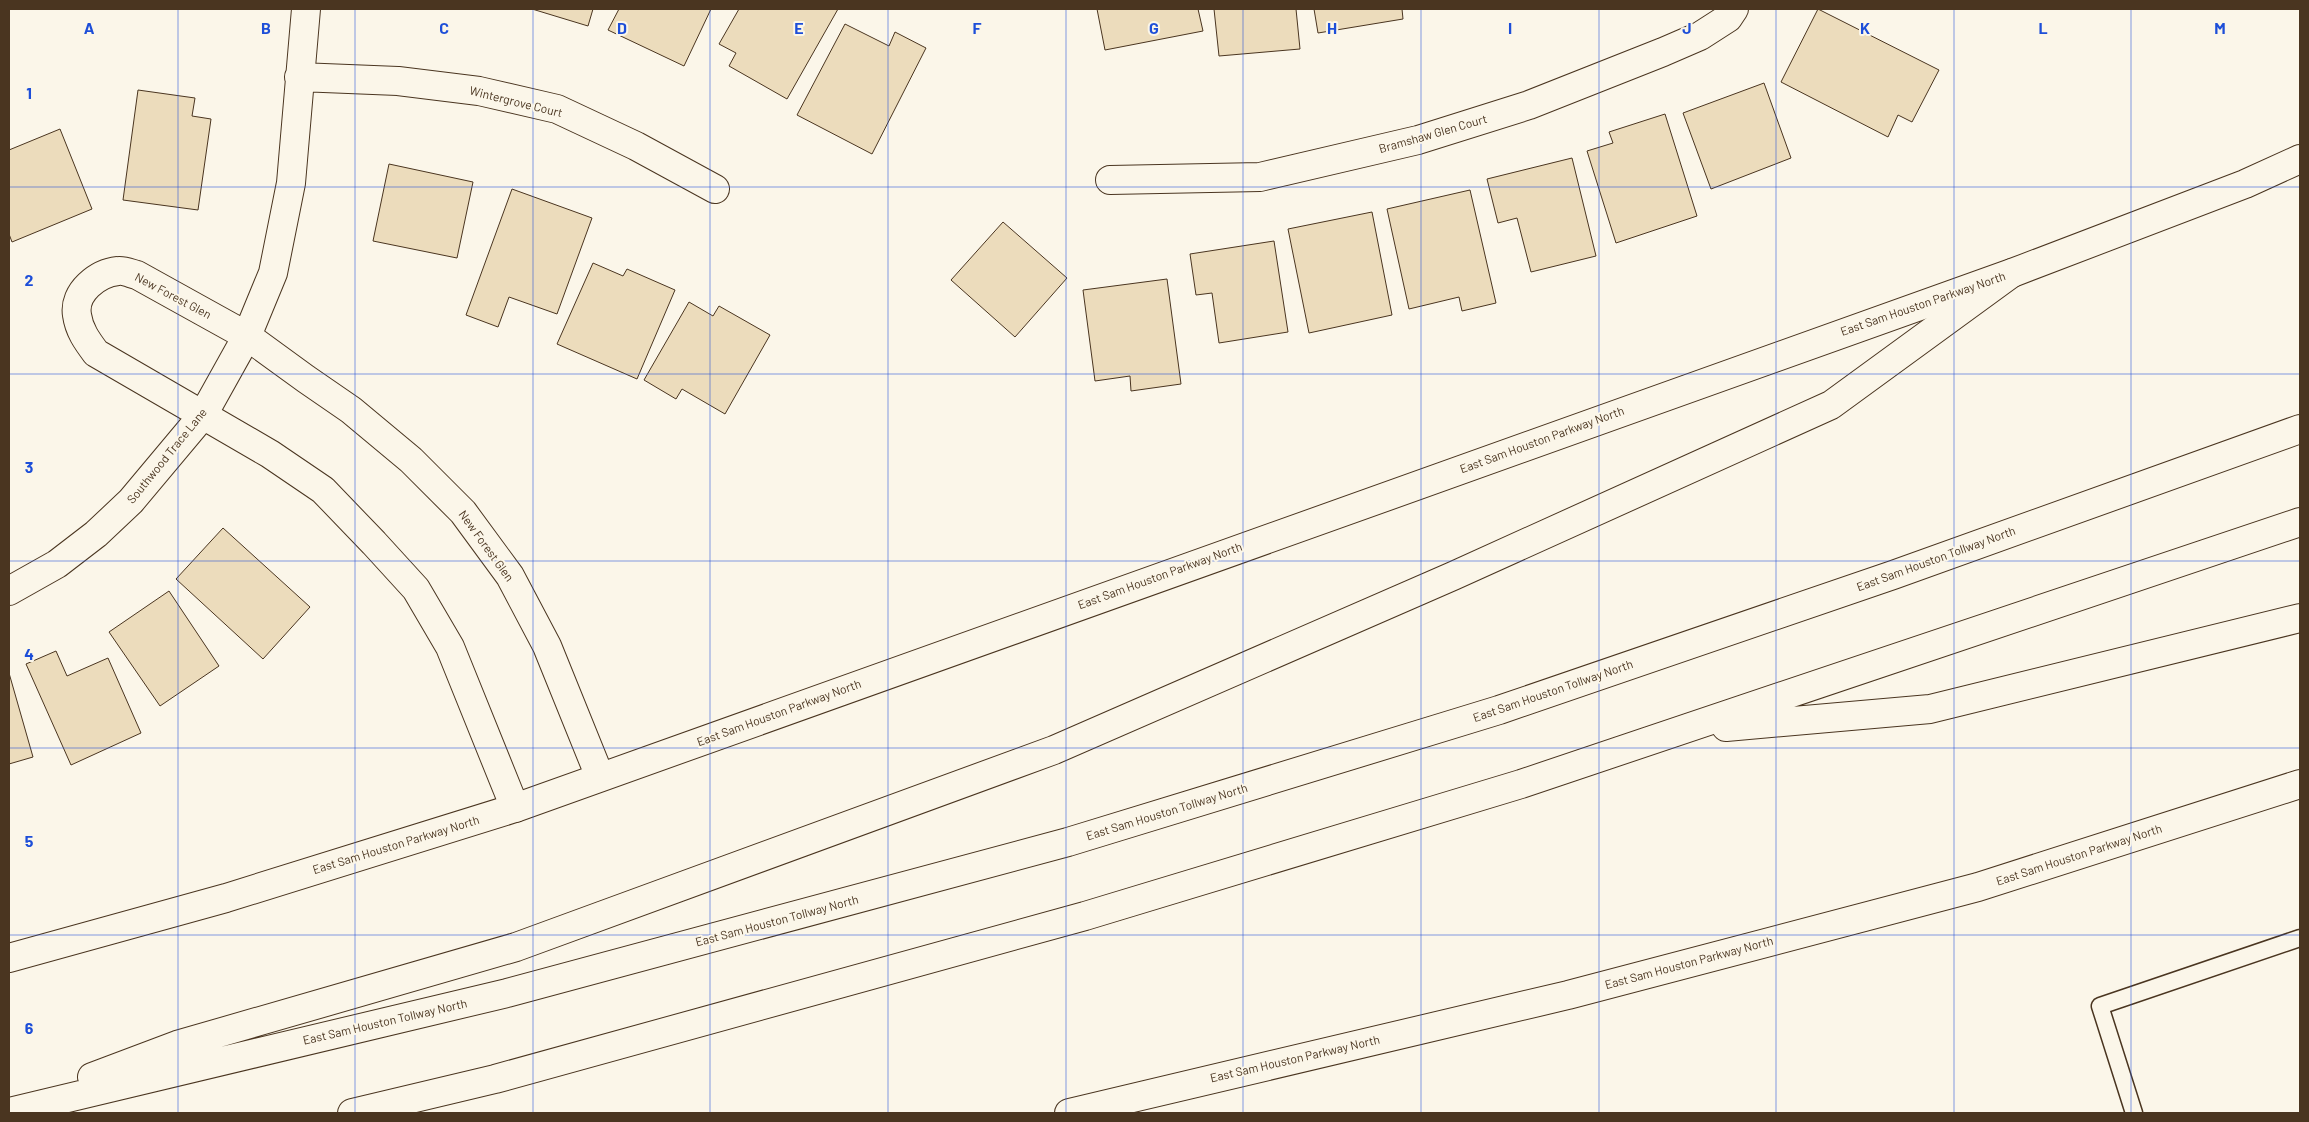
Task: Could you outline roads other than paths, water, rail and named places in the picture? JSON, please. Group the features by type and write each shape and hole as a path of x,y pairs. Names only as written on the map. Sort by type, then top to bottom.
{"main road":[{"name":"Southwood Trace Lane","path":"9,591 57,564 96,534 131,501 203,415 247,336 273,273 290,183 306,9"},
{"name":"Bramshaw Glen Court","path":"1110,180 1260,177 1418,140 1529,105 1663,52 1700,36 1728,18 1734,9"},
{"name":"Wintergrove Court","path":"300,78 398,81 479,91 557,109 636,146 715,189"},
{"name":"East Sam Houston Parkway North","path":"9,958 226,898 515,808 2012,272 2245,184 2300,159"},
{"name":"New Forest Glen","path":"515,808 450,648 416,589 323,490 270,454 96,353 82,335 76,313 82,293 95,278 120,270 138,275 247,336 306,380 352,410 411,460 463,512 510,576 547,646 600,777"},
{"path":"9,1111 177,1045 516,947 1054,750 1453,576 1831,405 2012,272"},
{"name":"East Sam Houston Tollway North","path":"9,1111 507,993 1068,842 1499,710 1893,575 2300,429"},
{"path":"352,1113 495,1079 1085,916 1522,784 2300,522"},
{"path":"1683,731 1930,709 2300,618"},
{"name":"East Sam Houston Parkway North","path":"1069,1113 1127,1107 1978,887 2300,784"}],"lane":[{"path":"2134,1113 2100,1006 2300,938"}]}
